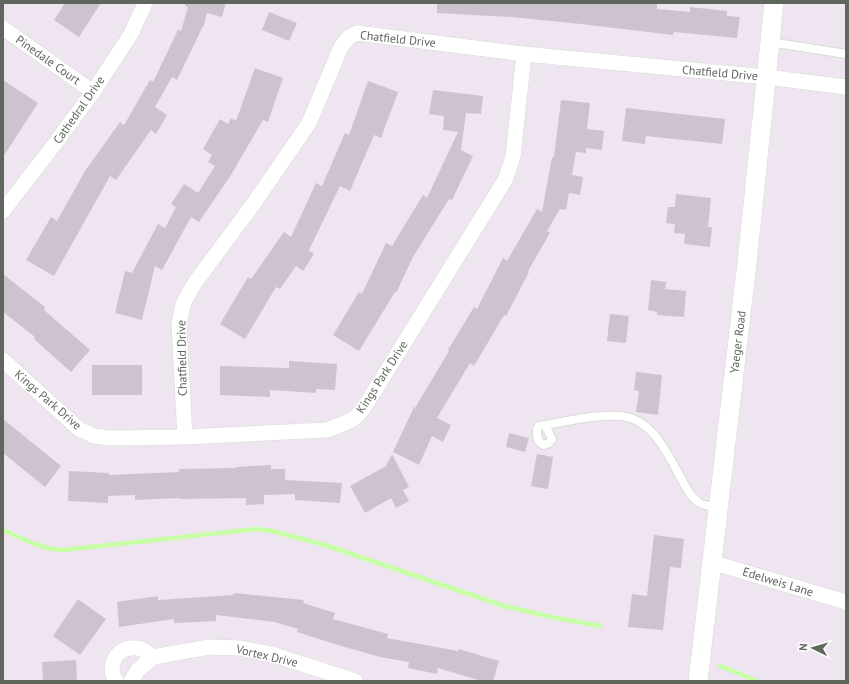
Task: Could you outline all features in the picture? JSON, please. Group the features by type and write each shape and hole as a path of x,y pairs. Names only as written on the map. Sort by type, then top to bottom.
{"street":[{"name":"Cathedral Drive","path":"3,211 93,92 131,34 145,3"},
{"name":"Yaeger Road","path":"698,681 746,271 774,3"},
{"name":"Pinedale Court","path":"3,28 93,92"},
{"name":"Chatfield Drive","path":"185,436 180,325 183,304 194,284 254,204 309,122 341,47 349,37 357,33 524,54 766,77 846,87"},
{"name":"Kings Park Drive","path":"3,360 79,429 94,436 110,438 327,430 350,422 359,415 505,180 513,157 524,54"},
{"name":"Edelweis Lane","path":"711,562 846,602"},
{"name":"Vortex Drive","path":"153,656 209,647 240,648 271,654 355,681"},
{"path":"116,681 112,676 112,667 115,658 120,651 127,648 136,648 153,656 137,671 131,681"}],"lane":[{"path":"770,42 846,54"},
{"path":"545,425 595,417 622,416 639,421 661,442 688,491 698,503 718,507"}],"building":[{"path":"65,3 101,3 79,37 54,20"},
{"path":"185,3 226,3 222,17 207,13 204,26 177,80 172,77 155,107 167,115 156,134 151,130 116,180 110,176 54,276 26,260 51,217 57,221 85,171 120,122 124,125 150,80 153,82 178,30 181,31 188,7 185,6"},
{"path":"437,3 657,3 657,9 690,12 690,7 727,11 727,16 740,17 737,38 674,32 673,35 512,17 437,13"},
{"path":"269,12 297,23 289,41 262,30"},
{"path":"255,68 283,78 268,122 263,120 231,175 199,222 191,217 162,270 155,266 142,320 115,313 125,271 132,273 158,224 165,228 176,207 171,204 184,184 198,193 215,166 208,162 212,155 203,149 220,119 228,124 231,118 236,121"},
{"path":"3,80 38,103 3,157"},
{"path":"368,81 398,92 381,138 374,135 350,191 340,186 309,250 314,254 303,271 296,266 280,289 276,287 245,339 220,324 248,277 251,279 284,232 291,237 316,183 322,186 345,133 349,135"},
{"path":"433,90 483,96 481,114 466,113 461,150 473,156 452,200 449,199 413,257 396,293 395,292 359,351 333,335 359,292 362,294 386,243 392,246 423,195 427,198 458,132 443,130 444,116 429,114"},
{"path":"561,100 590,103 587,129 604,131 602,150 586,148 586,153 576,152 572,175 583,177 580,195 569,193 566,210 560,209 547,231 550,233 528,271 529,272 506,316 504,315 474,366 470,363 437,418 451,425 443,442 432,436 419,465 393,452 414,407 415,408 474,307 477,309 503,258 507,261 537,209 542,212 552,157 554,157"},
{"path":"626,108 725,119 722,144 646,136 645,144 622,141"},
{"path":"676,194 711,198 708,227 712,227 710,247 684,244 685,234 674,233 675,224 666,223 668,207 675,207"},
{"path":"3,274 45,307 44,310 90,350 71,372 34,339 35,337 3,312"},
{"path":"651,280 666,282 665,289 686,291 684,317 657,315 657,312 648,310"},
{"path":"610,314 629,316 626,343 607,341"},
{"path":"289,361 337,364 335,390 316,389 316,393 270,390 270,397 220,395 220,366 289,368"},
{"path":"92,365 142,365 142,395 92,395"},
{"path":"636,372 662,375 658,415 636,412 639,391 634,390"},
{"path":"3,419 61,466 45,487 3,453"},
{"path":"509,433 529,438 525,452 506,447"},
{"path":"392,454 409,487 403,490 409,501 396,508 391,498 365,513 350,486 386,466"},
{"path":"537,454 553,457 548,489 531,486"},
{"path":"271,465 271,469 285,469 285,480 342,483 340,503 295,500 295,494 264,495 264,504 246,505 246,498 179,498 135,500 135,495 108,496 108,503 68,501 69,471 109,473 109,475 179,472 179,469 236,468"},
{"path":"654,535 684,539 681,568 670,567 663,630 628,627 632,594 647,596"},
{"path":"234,593 304,600 303,603 335,613 333,619 388,634 387,638 458,651 459,649 499,661 493,681 481,681 438,668 437,674 408,668 409,662 380,657 338,645 297,632 298,629 275,622 216,615 216,621 174,623 174,619 119,627 117,602 158,596 158,600 233,595"},
{"path":"78,599 106,619 80,655 53,636"},
{"path":"76,660 77,681 43,681 42,662"}],"waterway":[{"path":"3,530 40,546 63,550 257,529 272,531 325,545 504,606 600,626"},
{"path":"720,666 757,681"}]}
